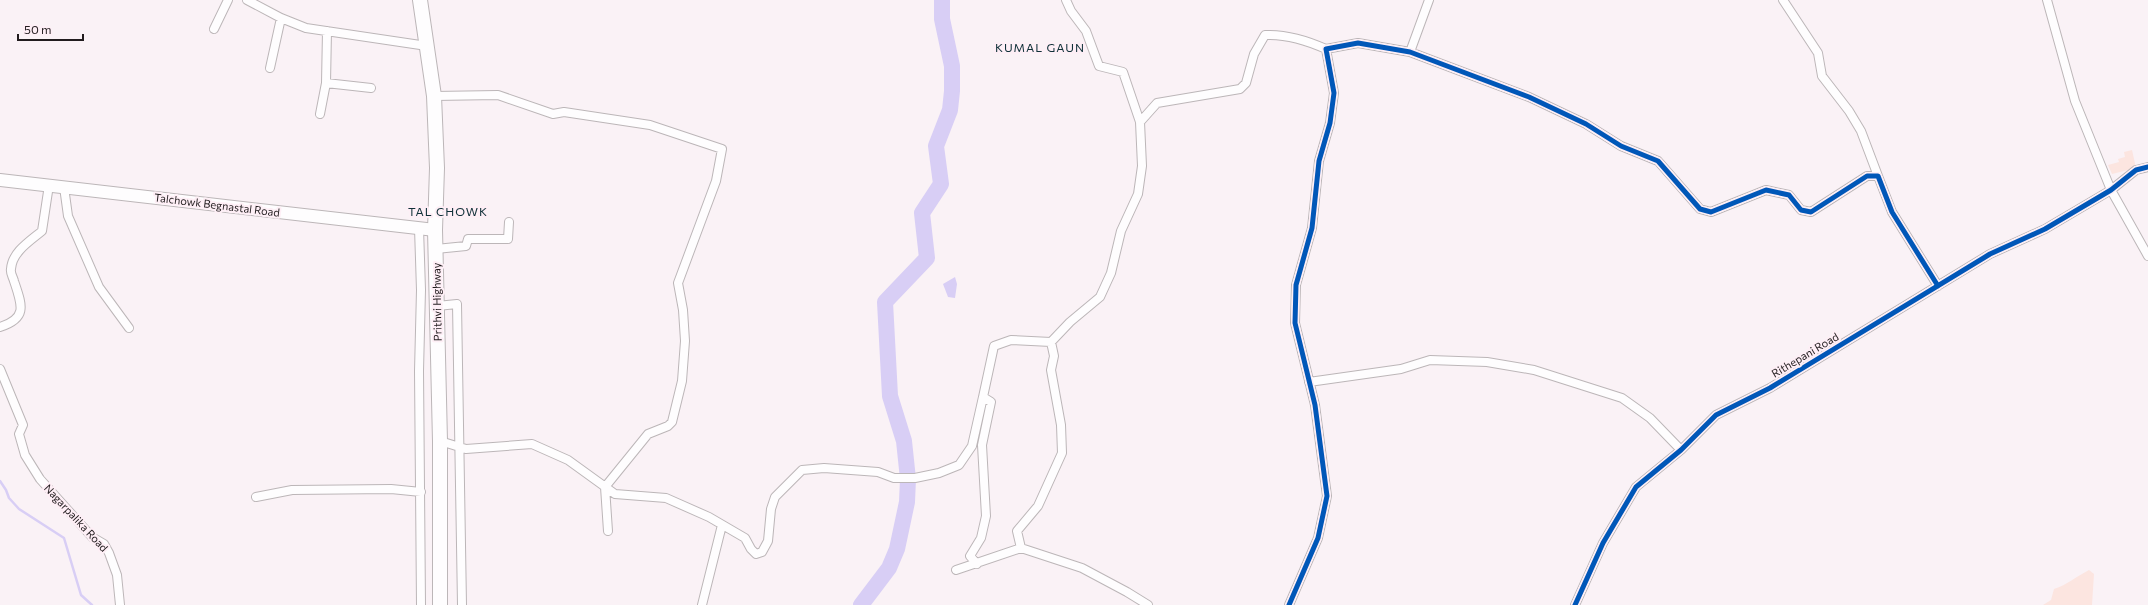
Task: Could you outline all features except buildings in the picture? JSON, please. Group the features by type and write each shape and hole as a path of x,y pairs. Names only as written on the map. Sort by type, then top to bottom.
{"highway":[{"name":"Prithvi Highway","path":"420,0 428,46 434,96 437,168 435,230 440,441 440,605"}],"main road":[{"name":"Talchowk Begnastal Road","path":"0,180 435,230"}],"street":[{"path":"214,28 228,0"},
{"path":"247,0 280,18 306,28 428,46"},
{"path":"440,441 466,449 499,448 532,444 568,460 615,494 666,498 722,525 745,538 751,549 756,554 762,552 768,541 771,509 775,497 802,470 824,468 878,472 894,478 915,478 939,473 959,465 972,446 994,346 1011,340 1051,342 1070,322 1100,297 1111,273 1121,231 1138,194 1142,166 1140,122 1123,72 1099,66 1086,31 1071,12 1066,0"},
{"path":"1410,52 1428,0"},
{"path":"1783,0 1818,53 1822,76 1849,111 1861,131 1892,212 1938,286"},
{"path":"2047,0 2075,101 2111,190 2148,256"},
{"path":"270,68 280,18"},
{"path":"320,114 326,83 327,31"},
{"path":"1140,122 1157,103 1240,89 1246,83 1254,54 1265,35 1282,34 1310,42 1326,49 1358,43 1410,52 1529,97 1586,124 1621,146 1658,161 1700,209 1711,212 1766,190 1789,195 1801,210 1811,212 1867,176 1878,176"},
{"path":"1289,605 1318,538 1327,496 1315,405 1295,323 1296,285 1312,228 1319,161 1330,123 1334,93 1326,49"},
{"path":"326,83 371,88"},
{"path":"434,96 498,95 553,114 564,112 650,125 722,149 716,181 678,283 683,310 685,341 682,381 672,422 668,426 648,434 605,487 608,531"},
{"name":"Rithepani Road","path":"1575,605 1603,543 1636,487 1681,450 1716,415 1776,384 1990,254 2045,230 2111,190 2136,170 2148,167"},
{"path":"0,327 19,318 22,310 10,270 14,258 25,244 42,231 49,185"},
{"path":"64,188 68,216 99,287 129,328"},
{"path":"436,249 466,246 468,239 508,239 509,222"},
{"path":"419,228 421,290 419,371 421,605"},
{"path":"437,306 457,304 462,605"},
{"path":"1021,548 1017,531 1038,506 1062,453 1061,426 1051,370 1054,356 1051,342"},
{"path":"1309,382 1401,369 1430,360 1487,362 1534,370 1622,398 1650,418 1681,450"},
{"name":"Nagarpalika Road","path":"0,369 23,425 19,434 25,455 40,479 92,537 104,544 117,575 120,605"},
{"path":"977,564 970,556 981,538 986,516 982,445 991,402 984,397"},
{"path":"256,497 292,490 391,489 421,492"},
{"path":"702,605 722,525"},
{"path":"956,570 1021,548 1082,568 1148,605"}],"shaded area":[{"path":"2132,150 2136,168 2112,174 2108,165 2119,162 2118,159 2125,157 2124,152"},
{"path":"955,277 957,284 955,298 948,297 943,284"},
{"path":"2089,570 2094,574 2092,605 2043,605 2051,600 2054,589"}],"waterway":[{"path":"861,605 889,568 897,549 907,502 908,479 904,441 890,396 885,302 927,258 922,213 941,184 936,146 950,110 952,91 952,66 942,19 942,0"},
{"path":"0,481 9,498 19,509 64,538 81,595 92,605"}],"cycle path":[{"path":"1289,605 1318,538 1327,496 1315,405 1295,323 1296,285 1312,228 1319,161 1330,123 1334,93 1326,49 1358,43 1410,52 1529,97 1586,124 1621,146 1658,161 1700,209 1711,212 1766,190 1789,195 1801,210 1811,212 1867,176 1878,176 1892,212 1938,286"},
{"path":"1575,605 1603,543 1636,487 1681,450 1716,415 1770,388 1990,254 2045,229 2111,190 2136,170 2148,167"}],"district":[{"name":"KUMAL GAUN","path":"1040,48"},
{"name":"TAL CHOWK","path":"448,212"}]}
